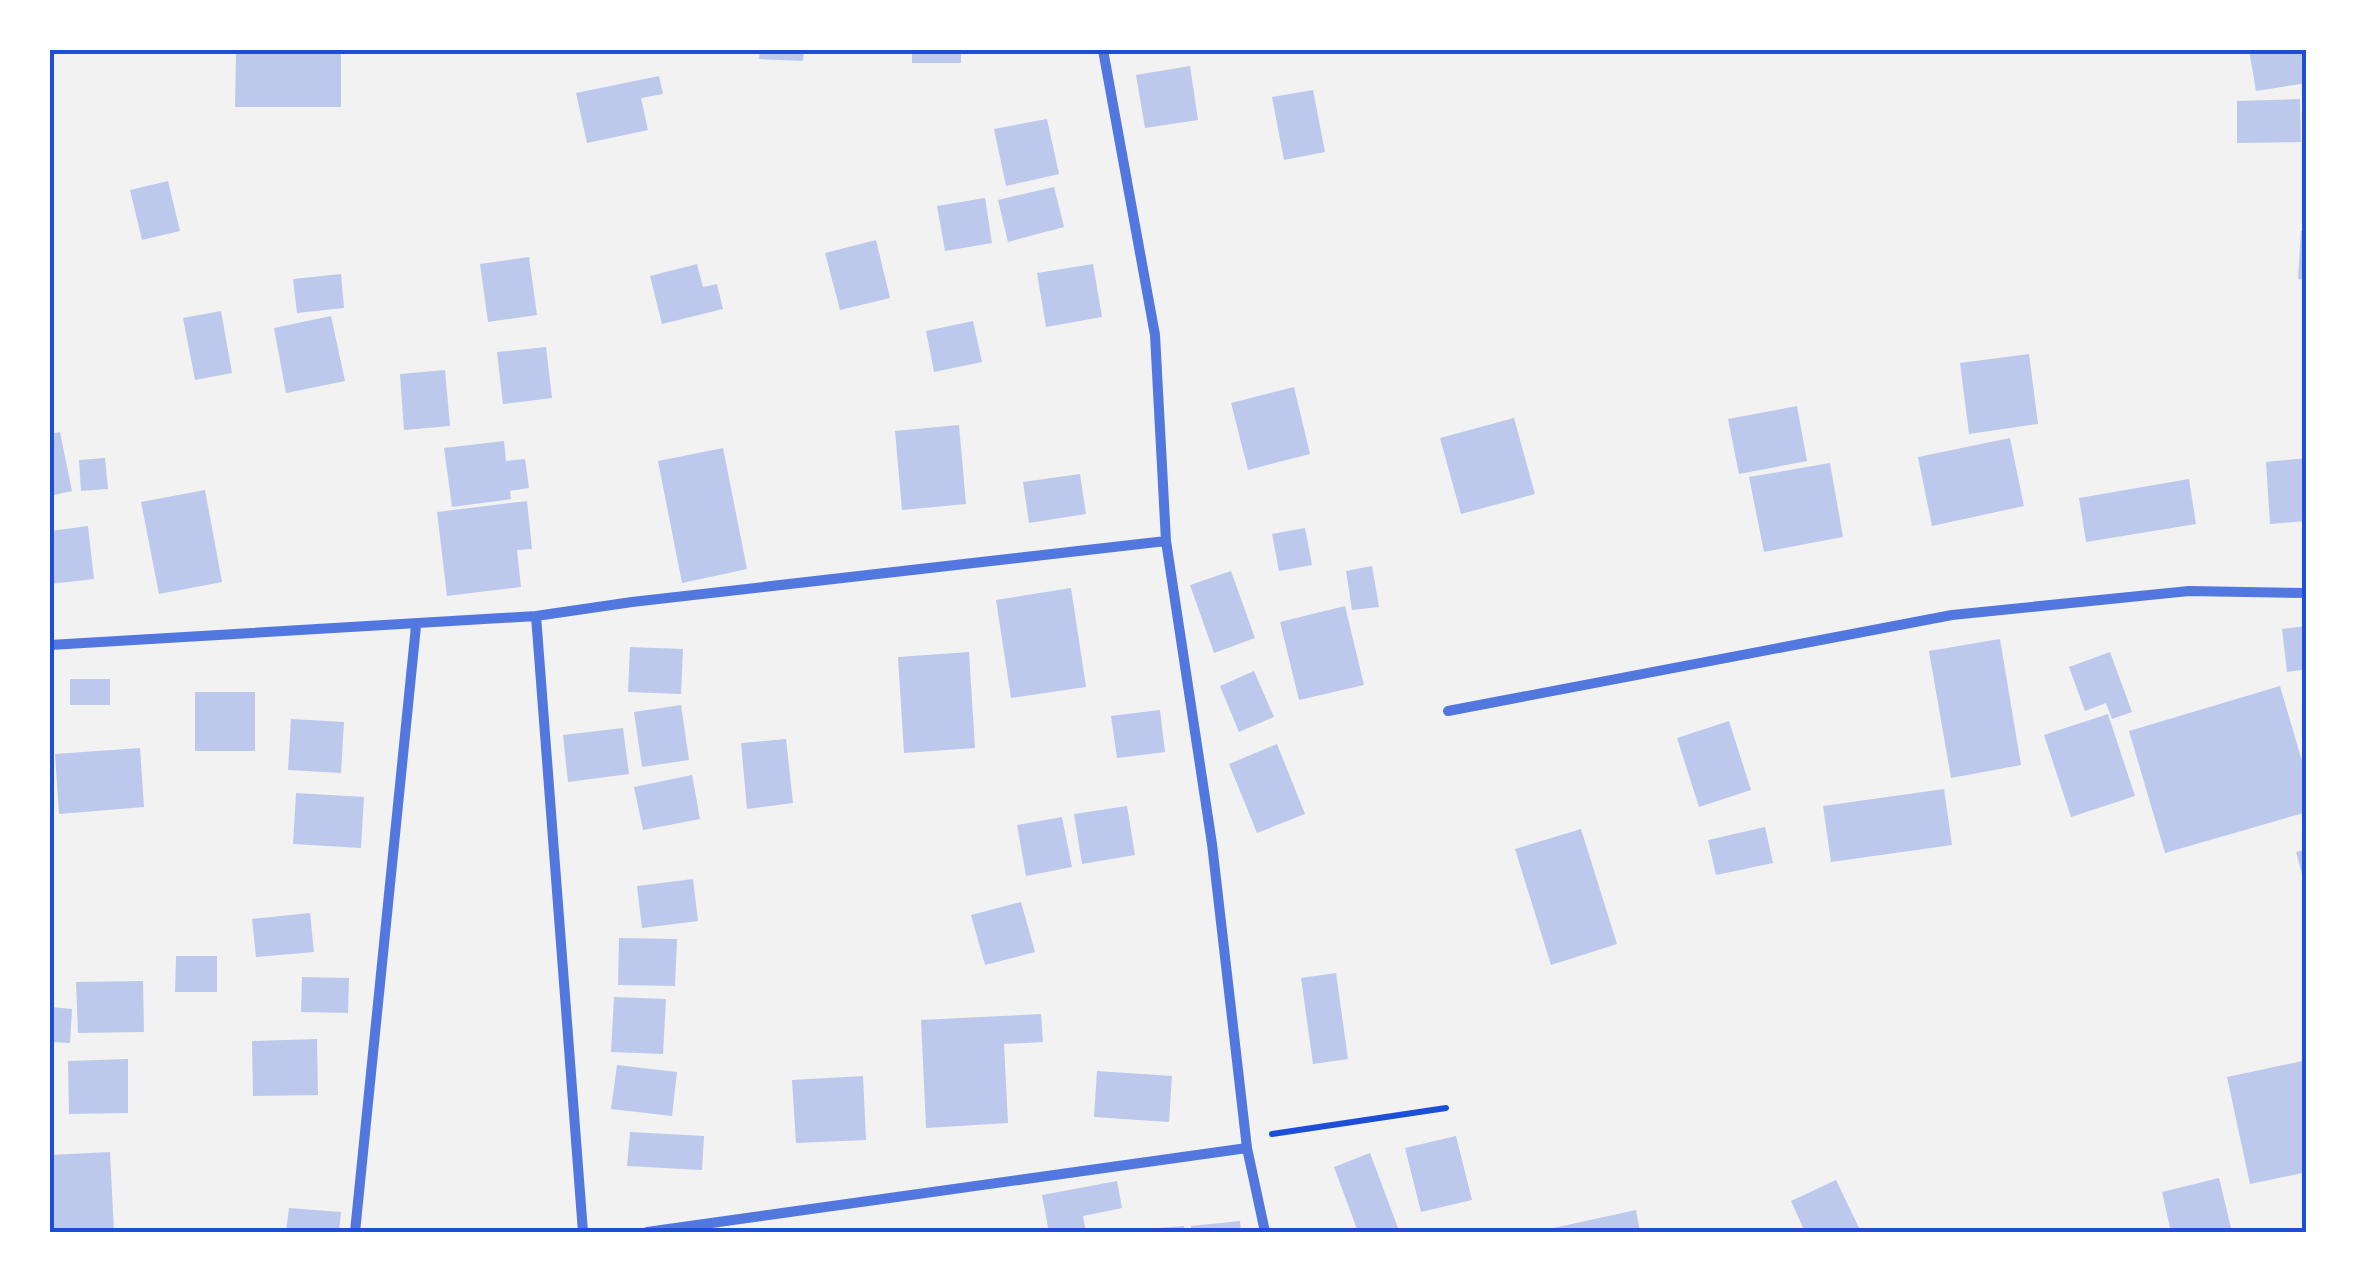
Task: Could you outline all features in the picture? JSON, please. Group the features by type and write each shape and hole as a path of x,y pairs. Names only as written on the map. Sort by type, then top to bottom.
{"street":[{"path":"1103,50 1156,334 1166,540 1212,844 1246,1143 1265,1232"},
{"path":"50,646 536,616 1166,540"},
{"path":"1448,712 1952,615 2189,591 2307,593"},
{"path":"536,616 583,1232"},
{"path":"355,1232 416,626"},
{"path":"648,1232 1246,1143"}],"path":[{"path":"1246,1143 1446,1108"}],"building":[{"path":"760,50 804,50 803,61 759,59"},
{"path":"912,50 961,50 961,63 912,63"},
{"path":"2249,50 2307,50 2307,83 2256,91"},
{"path":"341,52 341,107 235,107 236,53"},
{"path":"1190,66 1198,120 1145,128 1136,75"},
{"path":"659,76 663,94 641,98 648,130 587,143 576,93"},
{"path":"1313,90 1325,152 1284,160 1272,97"},
{"path":"2300,99 2301,142 2237,143 2237,101"},
{"path":"1047,119 1059,174 1006,186 994,129"},
{"path":"168,181 180,231 142,240 130,190"},
{"path":"1054,187 1064,227 1008,242 998,200"},
{"path":"985,198 992,243 945,251 937,206"},
{"path":"2301,231 2307,231 2307,280 2298,279"},
{"path":"876,240 890,298 840,310 825,253"},
{"path":"529,257 537,315 488,322 480,264"},
{"path":"697,264 703,287 717,284 723,309 662,324 650,276"},
{"path":"1093,264 1102,317 1046,327 1037,273"},
{"path":"341,274 344,308 297,313 293,279"},
{"path":"221,311 232,373 195,380 183,318"},
{"path":"331,316 345,381 286,393 274,328"},
{"path":"973,321 982,362 934,372 926,331"},
{"path":"546,347 552,398 503,404 497,352"},
{"path":"2029,354 2038,424 1969,434 1960,363"},
{"path":"445,370 450,426 404,430 400,374"},
{"path":"1294,387 1310,454 1248,470 1231,403"},
{"path":"1797,406 1807,461 1739,474 1728,419"},
{"path":"1514,418 1535,494 1461,514 1440,438"},
{"path":"959,425 966,504 902,510 895,431"},
{"path":"60,432 72,491 50,496 50,434"},
{"path":"2010,438 2024,506 1932,526 1918,457"},
{"path":"504,441 506,461 525,459 529,488 510,491 511,499 452,507 444,448"},
{"path":"723,448 747,569 682,583 658,461"},
{"path":"105,458 108,489 81,491 79,460"},
{"path":"2307,458 2307,521 2270,524 2266,462"},
{"path":"1830,463 1843,537 1764,552 1749,477"},
{"path":"1080,474 1086,514 1029,523 1023,482"},
{"path":"2189,479 2196,524 2086,542 2079,498"},
{"path":"205,490 222,582 159,594 141,502"},
{"path":"527,501 532,549 517,550 521,587 447,596 437,512"},
{"path":"88,526 94,579 50,584 50,531"},
{"path":"1305,528 1312,565 1279,571 1272,534"},
{"path":"1372,566 1379,607 1352,610 1346,571"},
{"path":"1231,571 1255,638 1214,653 1190,585"},
{"path":"1071,588 1086,687 1011,698 996,600"},
{"path":"1345,606 1364,685 1299,700 1280,622"},
{"path":"2307,626 2307,669 2287,672 2282,629"},
{"path":"2000,639 2021,765 1951,778 1929,651"},
{"path":"630,647 683,649 681,694 628,692"},
{"path":"969,652 975,748 904,753 898,657"},
{"path":"2110,652 2132,712 2112,719 2106,703 2085,711 2069,667"},
{"path":"1254,671 1274,717 1239,732 1220,686"},
{"path":"70,679 110,679 110,705 70,705"},
{"path":"2280,686 2307,778 2307,812 2165,853 2129,731"},
{"path":"195,692 255,692 255,751 195,751"},
{"path":"681,705 689,760 642,767 634,712"},
{"path":"1160,710 1165,752 1117,758 1111,716"},
{"path":"2108,714 2135,796 2071,817 2044,735"},
{"path":"291,719 344,722 341,773 288,770"},
{"path":"1729,721 1751,790 1699,807 1677,738"},
{"path":"623,728 629,774 568,782 563,735"},
{"path":"786,739 793,803 747,809 741,743"},
{"path":"1277,744 1305,814 1257,833 1229,764"},
{"path":"140,748 144,807 59,814 55,754"},
{"path":"692,775 700,819 643,830 634,787"},
{"path":"1944,789 1952,845 1831,862 1823,806"},
{"path":"296,793 364,797 361,848 293,844"},
{"path":"1127,806 1135,855 1082,864 1074,814"},
{"path":"1062,817 1072,867 1026,876 1017,825"},
{"path":"1765,827 1773,863 1716,875 1708,840"},
{"path":"1581,829 1617,944 1551,965 1515,849"},
{"path":"2307,849 2307,889 2306,889 2296,852"},
{"path":"693,879 698,921 642,928 637,886"},
{"path":"1021,902 1035,952 985,965 971,915"},
{"path":"310,913 314,952 256,957 252,919"},
{"path":"619,938 677,939 675,986 618,985"},
{"path":"176,956 217,956 217,992 175,992"},
{"path":"1336,973 1348,1059 1313,1064 1301,978"},
{"path":"302,977 349,978 348,1013 301,1012"},
{"path":"143,981 144,1032 78,1033 76,982"},
{"path":"614,997 666,999 663,1054 611,1052"},
{"path":"50,1007 72,1009 70,1043 50,1042"},
{"path":"1041,1014 1043,1042 1004,1044 1008,1123 926,1128 921,1020"},
{"path":"317,1039 318,1095 253,1096 252,1041"},
{"path":"128,1059 128,1113 69,1114 68,1061"},
{"path":"2307,1060 2307,1172 2250,1184 2227,1077"},
{"path":"617,1065 677,1072 672,1116 611,1109"},
{"path":"1097,1071 1172,1076 1169,1122 1094,1117"},
{"path":"863,1076 866,1140 796,1143 792,1080"},
{"path":"630,1132 704,1136 702,1170 627,1166"},
{"path":"1456,1136 1472,1200 1421,1212 1405,1148"},
{"path":"110,1152 114,1232 50,1232 50,1155"},
{"path":"1370,1153 1398,1228 1388,1232 1358,1232 1334,1167"},
{"path":"2219,1178 2232,1232 2171,1232 2162,1192"},
{"path":"1836,1180 1861,1232 1805,1232 1791,1201"},
{"path":"1117,1181 1122,1208 1083,1216 1086,1232 1049,1232 1042,1195"},
{"path":"289,1208 341,1212 339,1232 286,1232"},
{"path":"1636,1210 1640,1232 1544,1232 1544,1230"},
{"path":"1240,1221 1241,1232 1191,1232 1191,1226"},
{"path":"1184,1226 1185,1232 1146,1232 1146,1229"}]}
